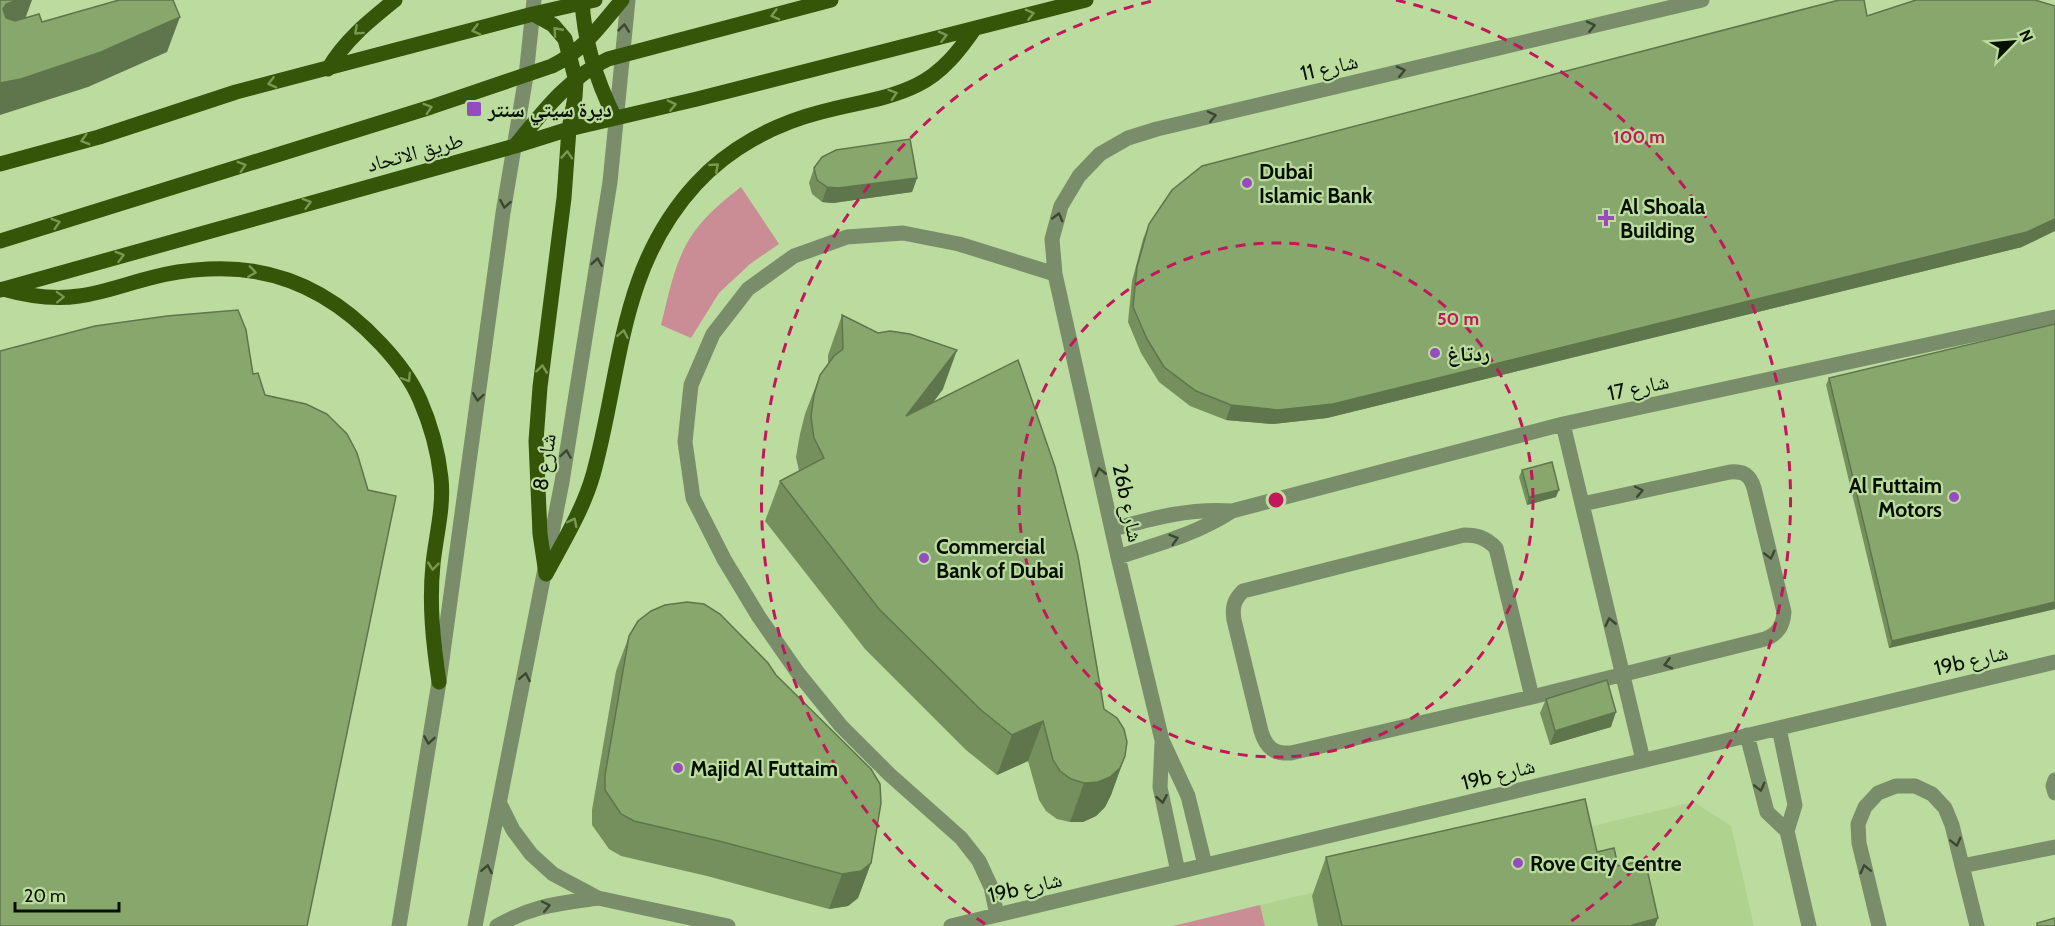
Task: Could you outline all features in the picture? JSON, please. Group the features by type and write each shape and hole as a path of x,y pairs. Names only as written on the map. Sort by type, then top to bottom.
{"main road":[{"path":"328,69 348,39 395,0"},
{"path":"0,241 526,76 571,57 622,0"},
{"path":"515,146 554,101 595,65 621,55 831,0"},
{"name":"طريق الاتحاد","path":"1,289 569,129 698,99 1086,0"},
{"path":"0,164 99,136 236,92 328,69 534,7 586,1 587,41 607,102 615,118"},
{"path":"534,7 565,39 576,81 540,387 536,441 540,534 546,574"},
{"path":"546,574 576,518 592,479 628,308 644,263 667,220 697,183 732,152 774,128 819,112 890,96 919,85 944,67 975,28"},
{"path":"1,289 28,296 54,298 79,296 180,272 210,269 239,270 286,279 319,294 350,313 397,361 419,397 434,438 441,481 441,524 433,563 430,603 439,682"}],"street":[{"name":"شارع 8","path":"476,926 546,574 610,182 628,0"},
{"name":"شارع 11","path":"1055,274 1052,239 1061,206 1078,176 1101,154 1128,138 1157,129 1702,0"},
{"path":"399,926 439,682 503,213 526,76 534,7"},
{"path":"997,915 991,887 979,861 961,838 889,774 841,726 798,673 759,617 724,559 693,498 685,441 691,385 713,334 748,289 794,256 847,237 903,233 958,244 1055,274"},
{"name":"26b شارع","path":"1055,274 1118,557 1162,740 1188,796 1205,865"},
{"name":"شارع 17","path":"1113,529 1175,513 1232,511 1563,424 2055,317"},
{"path":"1563,424 1643,760"},
{"path":"1532,697 1496,548 1487,539 1476,535 1464,535 1252,587 1243,591 1236,599 1232,609 1264,742 1271,749 1280,753 1291,753 1623,676 1773,636 1780,630 1784,612 1754,488 1746,474 1738,471 1730,472 1582,504"},
{"name":"شارع 17","path":"1118,557 1182,537 1232,511"},
{"name":"19b شارع","path":"951,926 2055,662"},
{"path":"1779,728 1795,805 1787,831 1809,926"},
{"path":"1747,735 1767,812 1787,831"},
{"name":"26b شارع","path":"1162,740 1160,787 1178,872"},
{"path":"2055,780 2053,786 2055,793"},
{"path":"1880,926 1859,843 1858,824 1865,807 1878,793 1896,786 1915,786 1932,794 1945,808 1952,825 1977,926"},
{"path":"500,804 513,830 531,854 553,874 598,898 728,926"},
{"path":"1962,866 2055,847"},
{"path":"497,926 517,914 543,905 598,898"}],"shaded area":[{"path":"741,187 779,244 750,264 719,293 691,338 661,325 673,277 687,242 710,213"},
{"path":"1694,802 1731,826 1754,926 1265,926 1260,905"},
{"path":"1260,905 1265,926 1173,926"}],"building":[{"path":"0,0 18,0 6,4 3,9 6,18 15,21 39,14 42,22 119,0 173,0 180,17 101,52 21,79 0,83"},
{"name":"Al Shoala Building","path":"1839,0 1864,0 1867,16 1916,0 2035,0 2055,6 2055,219 2027,232 1333,404 1278,410 1231,405 1196,391 1164,367 1147,339 1133,307 1137,267 1149,224 1172,190 1202,166"},
{"path":"910,139 917,178 838,188 827,187 817,180 814,168 822,157 836,150"},
{"path":"238,310 246,330 253,374 258,373 265,395 306,404 327,414 347,434 357,453 368,490 396,496 307,926 0,926 0,351 95,326 167,316"},
{"name":"Commercial Bank of Dubai","path":"842,315 878,333 890,331 910,334 957,350 906,416 1018,360 1055,467 1078,556 1104,709 1117,718 1124,729 1127,742 1120,768 1110,777 1098,782 1084,783 1071,779 1060,771 1053,760 1043,721 1012,735 981,710 879,609 780,481 824,458 814,438 811,417 820,375 834,356 843,349"},
{"name":"Al Futtaim Motors","path":"2055,324 2055,602 1892,641 1829,378"},
{"path":"1552,462 1559,490 1529,497 1522,470"},
{"path":"687,602 704,604 720,614 768,663 776,675 871,769 880,784 881,803 871,863 861,871 842,874 634,821 621,814 605,790 605,775 629,636 638,621 651,611 665,605"},
{"path":"1607,680 1616,712 1555,731 1546,699"},
{"path":"1585,799 1597,852 1614,848 1618,866 1645,860 1658,918 1632,926 1342,926 1326,857"},
{"path":"2055,918 2055,926 2037,926 2037,923"}],"place":[{"name":"ديرة سيتي سنتر","path":"474,109"},
{"name":"Dubai Islamic Bank","path":"1247,183"},
{"name":"Al Shoala Building","path":"1606,218"},
{"name":"ردتاغ","path":"1435,353"},
{"name":"Al Futtaim Motors","path":"1954,497"},
{"name":"Commercial Bank of Dubai","path":"924,558"},
{"name":"Majid Al Futtaim","path":"678,768"},
{"name":"Rove City Centre","path":"1518,863"}]}
